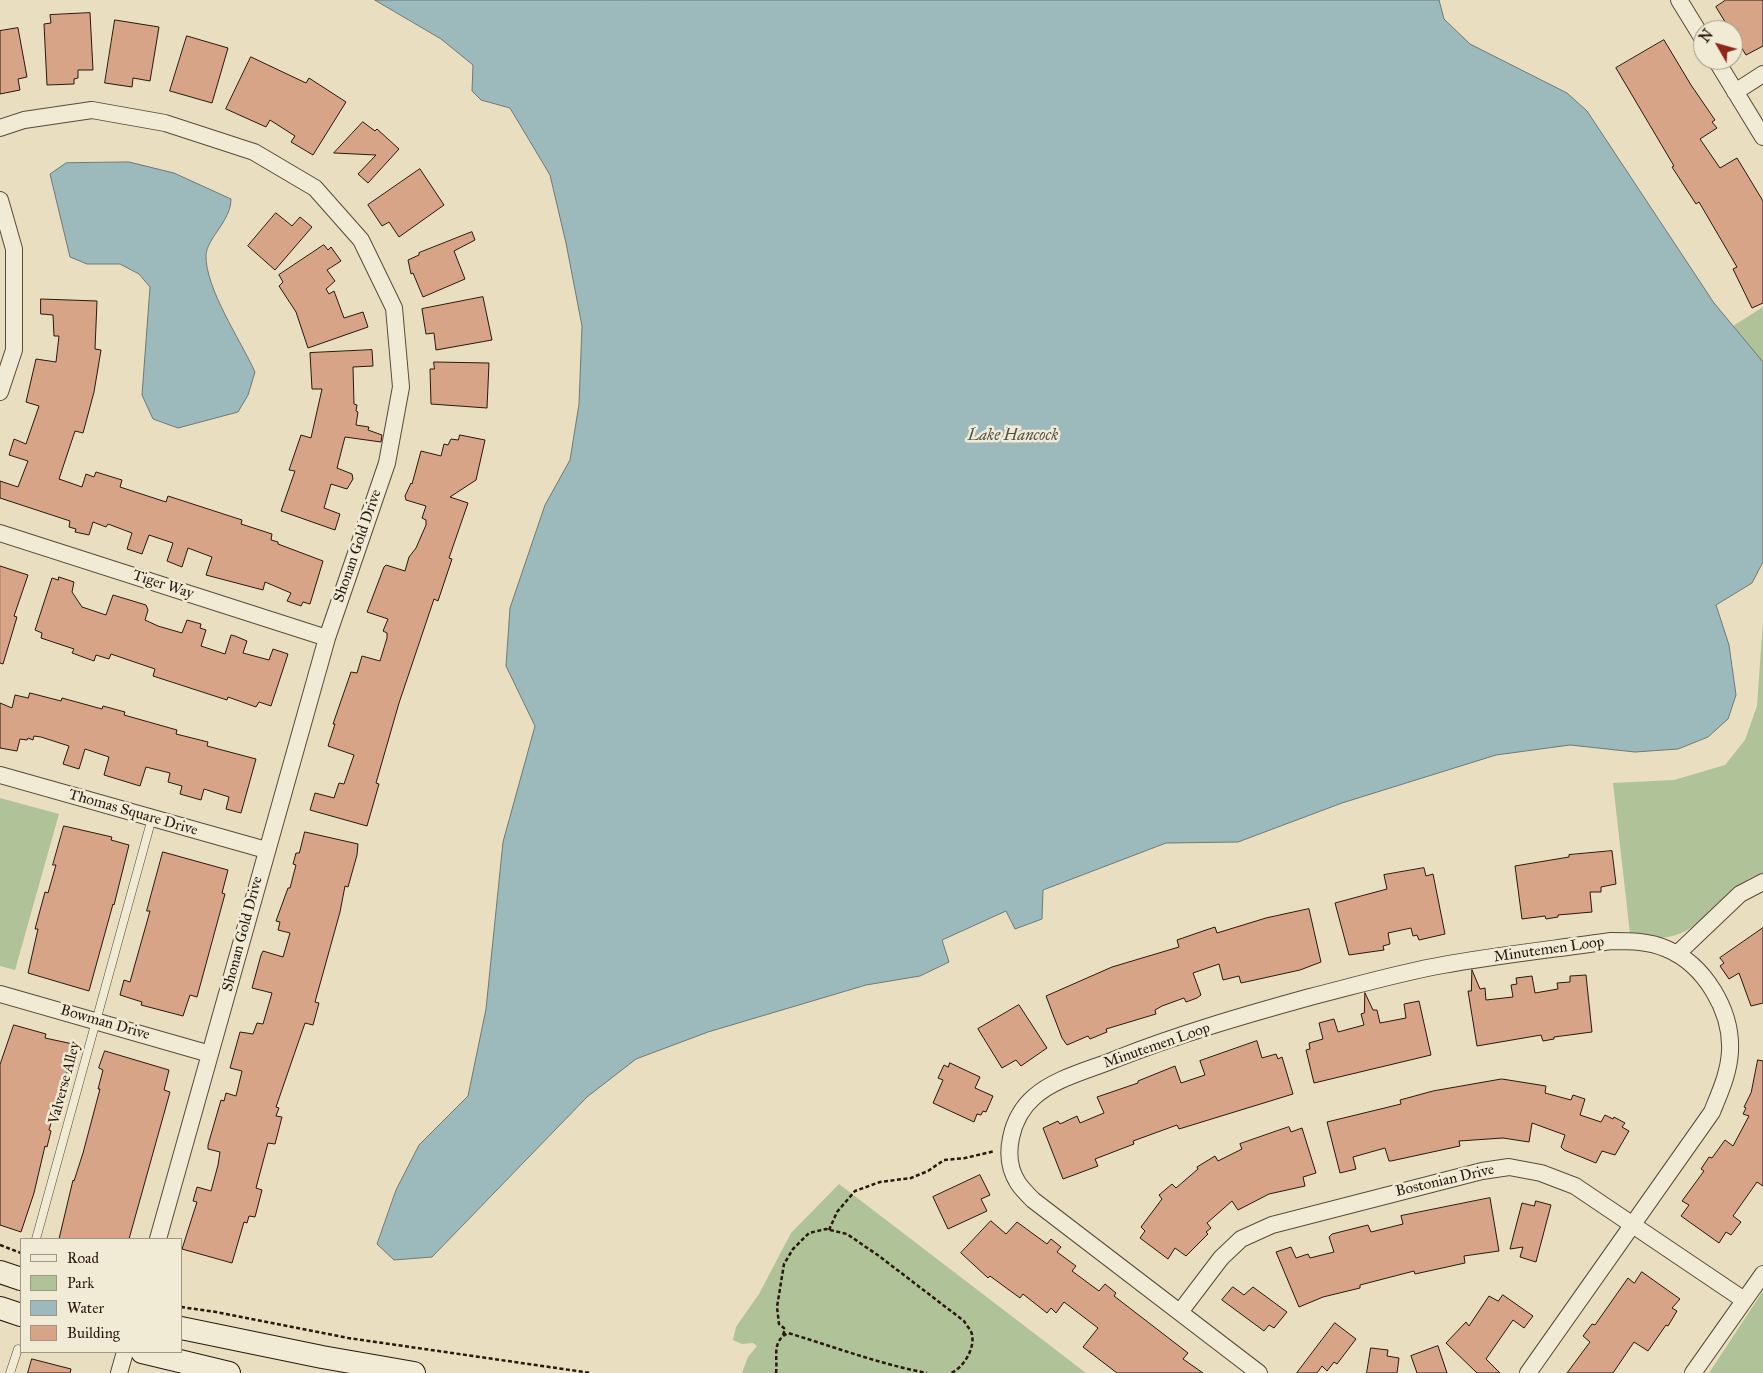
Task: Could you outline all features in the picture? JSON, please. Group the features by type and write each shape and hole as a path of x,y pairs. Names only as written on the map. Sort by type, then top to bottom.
{"main road":[{"path":"0,1272 20,1279"},
{"path":"0,1308 20,1314"},
{"path":"182,1328 322,1357 414,1373"},
{"path":"146,1353 229,1373"}],"street":[{"path":"1679,0 1693,23"},
{"path":"1722,70 1763,137"},
{"path":"1735,92 1763,74"},
{"name":"Shonan Gold Drive","path":"0,128 24,120 92,110 165,123 254,152 316,188 361,240 394,308 401,387 387,463 326,638 158,1238"},
{"path":"0,200 14,249 14,350 0,392"},
{"name":"Tiger Way","path":"0,533 326,638"},
{"name":"Thomas Square Drive","path":"0,775 266,850"},
{"path":"1677,954 1740,894 1763,882"},
{"name":"Minutemen Loop","path":"1259,1373 1033,1200 1018,1183 1010,1164 1010,1147 1013,1131 1021,1112 1032,1098 1045,1088 1136,1051 1257,1012 1376,980 1442,965 1611,941 1633,940 1650,944 1677,954 1697,971 1711,988 1725,1015 1730,1052 1726,1074 1712,1112 1528,1373"},
{"name":"Bowman Drive","path":"0,994 210,1054"},
{"name":"Bostonian Drive","path":"1180,1312 1221,1258 1241,1239 1272,1224 1482,1171 1509,1167 1541,1173 1575,1186 1744,1300"},
{"path":"1693,1373 1763,1274"},
{"path":"119,1373 125,1353"}],"lane":[{"name":"Valverse Alley","path":"36,1238 152,818"},
{"path":"10,1373 18,1349"}],"path":[{"path":"829,1230 837,1212 855,1191 880,1182 911,1178 928,1171 944,1160 996,1152"},
{"path":"776,1373 775,1349 785,1328 779,1324 777,1307 784,1264 793,1249 809,1233 829,1230 847,1234 871,1250 964,1321 972,1335 970,1349 964,1362 951,1373"},
{"path":"0,1245 20,1253"},
{"path":"182,1307 348,1338 591,1373"},
{"path":"783,1335 788,1333 862,1355 874,1362 927,1373"}],"green space":[{"path":"1763,307 1763,362 1733,326"},
{"path":"1763,621 1763,873 1738,887 1706,917 1682,933 1668,937 1630,934 1613,783 1674,780 1725,765 1745,740 1757,706"},
{"path":"0,798 59,814 15,970 0,966"},
{"path":"839,1184 1086,1373 742,1373 748,1357 757,1346 753,1343 742,1344 733,1340 736,1327 759,1294 791,1233"},
{"path":"1763,1291 1763,1373 1709,1373"}],"water":[{"name":"Lake Hancock","path":"375,0 1439,0 1444,19 1470,44 1567,93 1587,111 1714,303 1763,362 1763,562 1752,583 1716,605 1729,645 1736,695 1728,719 1708,737 1678,749 1635,752 1570,745 1496,755 1342,803 1238,842 1166,843 1043,890 1042,919 1015,929 1006,911 942,940 949,962 920,976 866,985 708,1032 636,1059 587,1097 432,1257 394,1260 377,1244 396,1190 419,1145 468,1096 486,1009 503,842 535,726 506,666 510,608 545,505 570,460 579,404 582,326 566,243 550,175 510,108 481,100 472,91 473,65 441,39"},
{"path":"129,162 174,173 231,199 227,215 210,242 206,255 207,268 217,298 255,372 248,395 238,412 178,428 153,419 142,395 150,287 139,274 120,264 87,264 70,257 50,174 66,163"}],"building":[{"path":"1726,0 1763,0 1763,46 1746,55 1743,50 1743,20 1724,20 1716,7"},
{"path":"90,13 93,70 78,70 78,78 74,79 74,84 47,85 44,24 51,23 50,15"},
{"path":"115,20 159,27 150,81 133,78 132,87 105,83"},
{"path":"18,28 27,77 18,79 20,90 0,94 0,31"},
{"path":"187,36 228,48 212,103 170,91"},
{"path":"1664,40 1715,120 1712,122 1717,128 1700,139 1720,168 1737,158 1763,201 1763,303 1752,308 1733,269 1737,267 1699,202 1696,204 1672,167 1674,166 1616,68"},
{"path":"251,57 306,83 309,78 346,102 313,155 291,142 295,136 270,120 266,127 226,109"},
{"path":"363,122 375,131 377,129 399,149 368,183 358,174 376,155 334,153"},
{"path":"420,169 444,205 399,237 389,222 382,226 368,205"},
{"path":"276,213 292,226 300,217 312,227 275,270 248,246"},
{"path":"472,232 475,240 454,251 465,279 423,297 413,273 411,274 408,260 419,255 419,253"},
{"path":"324,245 328,250 331,247 341,261 327,270 335,281 326,289 329,294 334,291 344,318 363,312 368,327 308,348 296,312 279,286 283,282 279,275"},
{"path":"483,297 492,340 436,350 434,333 426,334 422,309"},
{"path":"41,299 97,301 95,349 101,350 94,392 83,433 75,431 59,479 82,487 86,474 94,477 96,472 122,480 120,487 166,502 168,496 242,520 241,524 272,534 271,540 278,542 278,544 323,561 310,604 303,602 301,606 287,601 291,593 265,582 263,590 206,575 212,557 188,548 182,567 167,561 173,543 149,535 142,554 127,549 132,533 108,524 106,527 93,522 89,535 75,532 76,529 69,527 70,521 0,498 0,481 18,487 28,461 9,455 14,439 26,444 39,406 26,402 36,359 56,362 59,336 54,336 53,315 41,314"},
{"path":"372,350 373,366 353,367 354,404 357,405 356,411 358,412 356,425 369,427 368,430 382,435 381,442 345,437 337,468 352,474 353,479 347,489 331,484 324,508 340,514 335,530 281,511 295,471 289,470 301,435 311,438 322,389 312,389 310,353"},
{"path":"434,362 489,363 487,408 431,404 430,369 434,369"},
{"path":"460,435 485,440 476,480 450,497 468,503 449,558 452,559 438,601 434,599 399,703 376,783 379,784 367,826 310,810 315,793 334,798 339,783 344,784 354,755 328,746 335,724 333,724 351,672 357,673 362,656 380,661 387,638 387,633 383,631 388,619 367,612 384,567 386,565 405,571 409,557 416,548 426,525 426,520 422,518 426,506 406,500 405,496 412,484 421,451 441,456 444,444 448,445 451,439 458,440"},
{"path":"0,566 28,575 14,616 17,617 3,664 0,663"},
{"path":"59,577 74,582 72,592 82,607 106,615 113,595 146,605 148,610 145,620 158,626 182,633 187,620 201,624 200,628 206,630 201,646 225,654 231,635 247,641 243,653 269,660 273,649 288,654 271,706 259,702 256,707 228,697 227,700 153,676 155,669 111,654 109,659 96,655 94,661 72,653 74,649 41,638 42,633 35,630 52,578 58,580"},
{"path":"30,693 61,701 62,698 102,709 103,706 125,712 124,715 177,730 176,734 208,742 207,746 256,759 241,813 226,809 229,797 204,789 201,800 180,794 182,786 168,782 170,773 146,767 140,786 104,775 109,757 85,749 79,769 63,764 69,746 41,737 34,736 33,740 28,738 27,740 20,739 17,751 0,748 0,703 12,708 15,695 28,698"},
{"path":"64,826 112,837 111,840 129,845 89,991 28,973 38,929 35,929 45,892 48,893 56,865 53,865"},
{"path":"305,832 358,844 357,855 348,887 345,886 340,912 315,1002 319,1003 313,1025 305,1023 276,1107 279,1108 276,1116 282,1117 275,1144 268,1143 256,1188 262,1190 255,1217 249,1216 247,1223 244,1222 232,1263 182,1249 197,1202 193,1201 197,1187 211,1191 218,1165 220,1152 208,1149 208,1145 221,1100 224,1101 226,1093 236,1096 242,1071 230,1068 240,1032 253,1034 257,1023 263,1024 272,993 252,988 261,955 263,951 283,957 290,933 278,930 280,922 276,921 288,888 290,888 296,865 293,864 296,853 299,853"},
{"path":"1612,851 1616,884 1601,887 1601,892 1590,892 1592,912 1558,915 1558,917 1546,919 1545,916 1522,919 1515,866 1569,857 1569,855"},
{"path":"163,852 228,870 222,893 225,894 197,997 190,995 183,1016 141,1005 142,1002 120,995 124,980 130,982 150,911 147,911"},
{"path":"1424,868 1426,876 1433,874 1445,934 1419,940 1417,935 1413,936 1411,928 1388,933 1390,944 1383,946 1384,950 1349,955 1335,903 1387,889 1384,875"},
{"path":"1309,909 1321,962 1300,970 1241,983 1239,976 1223,980 1219,964 1193,973 1201,995 1197,998 1186,1002 1184,998 1162,1006 1155,1010 1156,1014 1106,1029 1107,1032 1090,1039 1088,1036 1067,1045 1062,1038 1046,996 1112,967 1179,947 1177,940 1215,927 1217,933 1266,918"},
{"path":"1763,928 1763,1003 1751,1006 1739,973 1729,979 1720,966 1724,963 1720,958"},
{"path":"1472,970 1480,989 1485,988 1486,1000 1513,997 1511,985 1517,984 1516,978 1532,976 1535,993 1558,989 1557,983 1570,982 1570,976 1586,975 1592,1032 1554,1037 1554,1039 1543,1041 1541,1035 1477,1046 1468,991 1471,991"},
{"path":"1365,993 1373,1010 1377,1010 1380,1023 1406,1018 1404,1004 1419,1001 1431,1055 1314,1083 1306,1050 1310,1049 1309,1043 1323,1039 1319,1023 1334,1019 1338,1032 1364,1025 1361,1014 1364,1013"},
{"path":"1019,1005 1047,1048 1021,1066 1016,1060 1002,1068 978,1029"},
{"path":"14,1025 46,1034 45,1038 73,1044 65,1082 63,1081 49,1130 51,1131 47,1147 45,1146 34,1193 21,1232 0,1225 0,1065"},
{"path":"1257,1041 1262,1058 1276,1054 1278,1059 1282,1057 1293,1094 1179,1129 1177,1125 1133,1141 1134,1144 1095,1159 1098,1166 1063,1179 1043,1128 1058,1121 1060,1124 1077,1116 1080,1123 1104,1113 1097,1097 1138,1083 1138,1081 1175,1066 1181,1083 1205,1075 1200,1061"},
{"path":"105,1051 169,1070 164,1090 170,1092 129,1238 59,1238 73,1180 83,1153 100,1089 98,1089 103,1070 99,1068"},
{"path":"1758,1060 1763,1061 1763,1186 1757,1182 1733,1216 1741,1222 1731,1235 1726,1232 1719,1243 1681,1216 1689,1205 1682,1201 1704,1171 1701,1169 1709,1157 1712,1158 1725,1140 1733,1146 1749,1116 1743,1114 1746,1108 1744,1107 1751,1093"},
{"path":"950,1063 980,1077 975,1088 993,1096 986,1112 983,1111 981,1115 977,1114 974,1122 933,1103 943,1080 938,1078 944,1065 948,1067"},
{"path":"1502,1079 1546,1086 1545,1093 1571,1100 1573,1095 1585,1099 1580,1115 1601,1122 1605,1115 1613,1119 1614,1117 1625,1123 1622,1127 1629,1131 1615,1155 1602,1151 1596,1163 1564,1150 1561,1147 1565,1135 1532,1123 1529,1142 1503,1138 1459,1141 1460,1146 1391,1161 1389,1161 1385,1148 1353,1157 1356,1169 1340,1173 1327,1122 1401,1104 1400,1100 1433,1091"},
{"path":"1289,1127 1291,1132 1302,1128 1316,1173 1303,1177 1305,1186 1269,1194 1238,1210 1232,1201 1207,1223 1211,1228 1206,1232 1208,1234 1186,1256 1175,1248 1168,1259 1140,1238 1145,1231 1141,1227 1162,1199 1159,1195 1172,1184 1176,1188 1198,1169 1197,1167 1215,1156 1218,1161 1242,1149 1240,1144"},
{"path":"980,1175 990,1195 981,1199 987,1211 948,1229 933,1197"},
{"path":"1490,1198 1499,1251 1464,1256 1465,1263 1415,1274 1414,1271 1360,1285 1360,1288 1323,1297 1299,1307 1276,1252 1291,1247 1296,1258 1308,1254 1310,1258 1334,1252 1329,1237 1332,1234 1368,1225 1371,1232 1403,1224 1401,1216"},
{"path":"1536,1201 1551,1205 1536,1262 1520,1257 1523,1247 1510,1249 1522,1203 1534,1206"},
{"path":"991,1221 1006,1234 1017,1222 1047,1244 1051,1239 1061,1247 1057,1252 1076,1266 1072,1271 1099,1291 1105,1284 1116,1293 1114,1296 1188,1353 1183,1359 1203,1373 1117,1373 1083,1347 1098,1328 1064,1302 1056,1313 1051,1308 1047,1313 1023,1294 1020,1298 990,1276 988,1278 961,1253"},
{"path":"1642,1272 1680,1299 1672,1308 1677,1311 1668,1326 1666,1325 1648,1351 1634,1342 1613,1373 1567,1373 1590,1342 1583,1336 1592,1324 1595,1325 1628,1278 1634,1283"},
{"path":"1233,1287 1244,1295 1253,1287 1287,1312 1274,1328 1269,1325 1264,1331 1222,1300"},
{"path":"1503,1295 1533,1316 1524,1328 1513,1320 1486,1359 1500,1373 1477,1373 1446,1343 1466,1322 1469,1326 1489,1296 1498,1301"},
{"path":"1335,1323 1356,1339 1337,1364 1334,1362 1327,1371 1322,1366 1317,1373 1297,1373"},
{"path":"1438,1346 1447,1373 1417,1373 1411,1356"},
{"path":"1371,1348 1388,1350 1387,1356 1399,1358 1397,1373 1367,1373"},
{"path":"32,1359 71,1369 70,1373 28,1373"}]}
